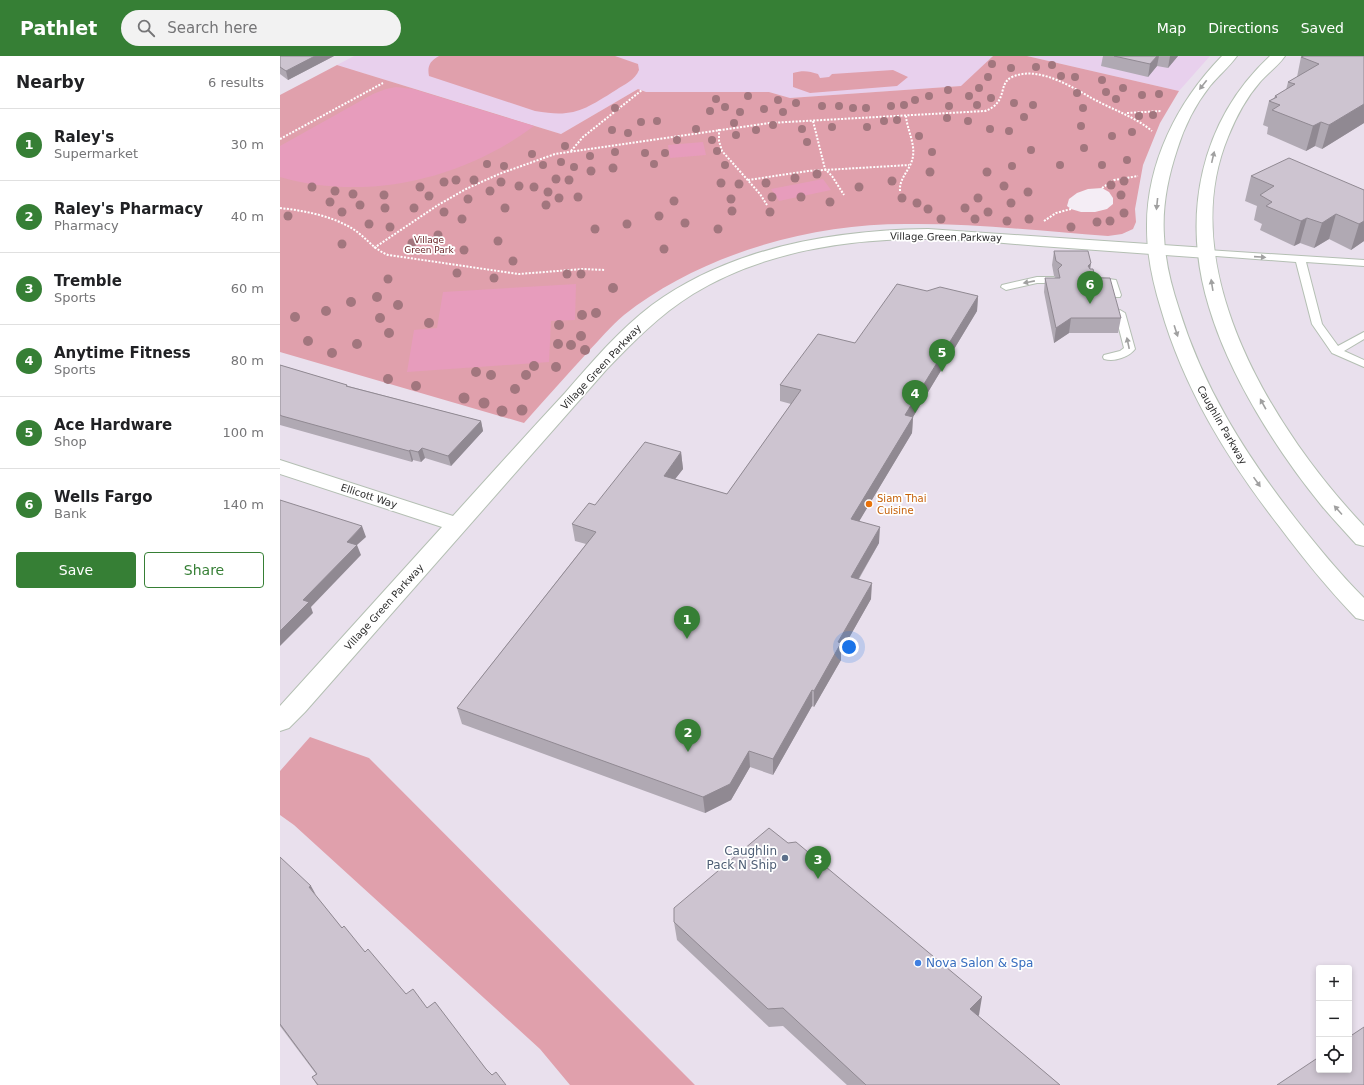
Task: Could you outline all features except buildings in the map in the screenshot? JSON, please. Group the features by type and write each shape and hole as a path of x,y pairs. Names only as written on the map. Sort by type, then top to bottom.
{"street":[{"name":"Caughlin Parkway","path":"1230,56 1202,86 1180,120 1170,142 1162,171 1155,228 1158,270 1183,354 1208,406 1239,457 1270,501 1315,558 1364,612"},
{"path":"1278,56 1247,89 1227,119 1214,151 1206,189 1204,223 1214,295 1225,328 1243,369 1268,412 1296,455 1330,501 1364,539"},
{"name":"Village Green Parkway","path":"280,721 296,705 599,366 635,329 661,308 694,286 733,268 774,254 816,244 865,237 913,234 963,235 1207,253"},
{"name":"Ellicott Way","path":"280,466 458,524"}],"lane":[{"path":"1207,253 1364,263"},
{"path":"1300,259 1317,324 1336,351 1364,364"},
{"path":"1006,287 1037,280 1054,280"},
{"path":"1092,280 1112,282 1116,296"},
{"path":"1108,357 1124,354 1130,349 1120,313"},
{"path":"1336,351 1364,335"}],"path":[{"path":"374,248 438,205 466,189 534,160 571,152 719,129 770,123 985,111 995,106 1000,100 1006,83 1012,77 1023,75 1052,78 1101,103 1127,113 1135,114 1164,111"},
{"path":"280,139 383,83"},
{"path":"571,152 583,137 642,90"},
{"path":"1127,113 1152,131"},
{"path":"900,192 898,185 912,160 914,148 906,126 906,116"},
{"path":"813,121 825,169 832,176 844,195"},
{"path":"719,129 719,141 722,152 760,194 767,205"},
{"path":"748,180 767,176 825,169 908,166"},
{"path":"1102,188 1112,180 1121,177 1139,176"},
{"path":"280,208 303,211 341,222 355,230 378,252 388,255 519,274 537,275 575,268 605,270"},
{"path":"1043,222 1050,215 1071,209"}],"shaded area":[{"path":"354,56 993,56 962,86 790,98 769,92 646,92 638,89 561,134 337,65"},
{"path":"1027,56 1210,56 1179,91"},
{"path":"396,87 413,89 534,126 477,160 445,172 413,181 380,186 346,187 313,184 280,177 280,146 373,94"},
{"path":"703,142 706,155 670,158 668,145"},
{"path":"823,179 831,190 779,201 771,189"},
{"path":"1102,188 1109,192 1113,198 1113,204 1107,209 1095,212 1081,212 1067,206 1069,199 1077,193 1088,189"},
{"path":"576,284 575,320 551,321 549,362 407,372 414,330 437,328 443,292"}],"green space":[{"path":"439,56 615,56 638,64 639,70 629,82 587,107 569,113 548,113 535,111 429,76 428,69 430,64"},
{"name":"Village Green Park","path":"993,56 1027,56 1179,91 1160,123 1143,165 1135,209 1136,222 1133,229 1122,234 1108,236 956,225 868,225 794,237 757,247 686,275 654,294 624,315 601,338 524,423 280,352 280,95 337,65 561,134 638,89 646,92 769,92 790,98 961,86"},
{"path":"893,70 908,77 897,86 810,93 793,87 793,73 800,71 818,74 820,78 829,77 832,74"},
{"path":"310,737 369,758 695,1085 570,1085 540,1049 294,825 280,815 280,771"}],"place":[{"name":"Wells Fargo","path":"1090,304"},
{"name":"Ace Hardware","path":"942,372"},
{"name":"Anytime Fitness","path":"915,413"},
{"name":"Siam Thai Cuisine","path":"869,504"},
{"name":"Raley's","path":"687,639"},
{"name":"Raley's Pharmacy","path":"688,752"},
{"name":"Caughlin Pack N Ship","path":"785,858"},
{"name":"Tremble","path":"818,879"},
{"name":"Nova Salon & Spa","path":"918,963"}]}
